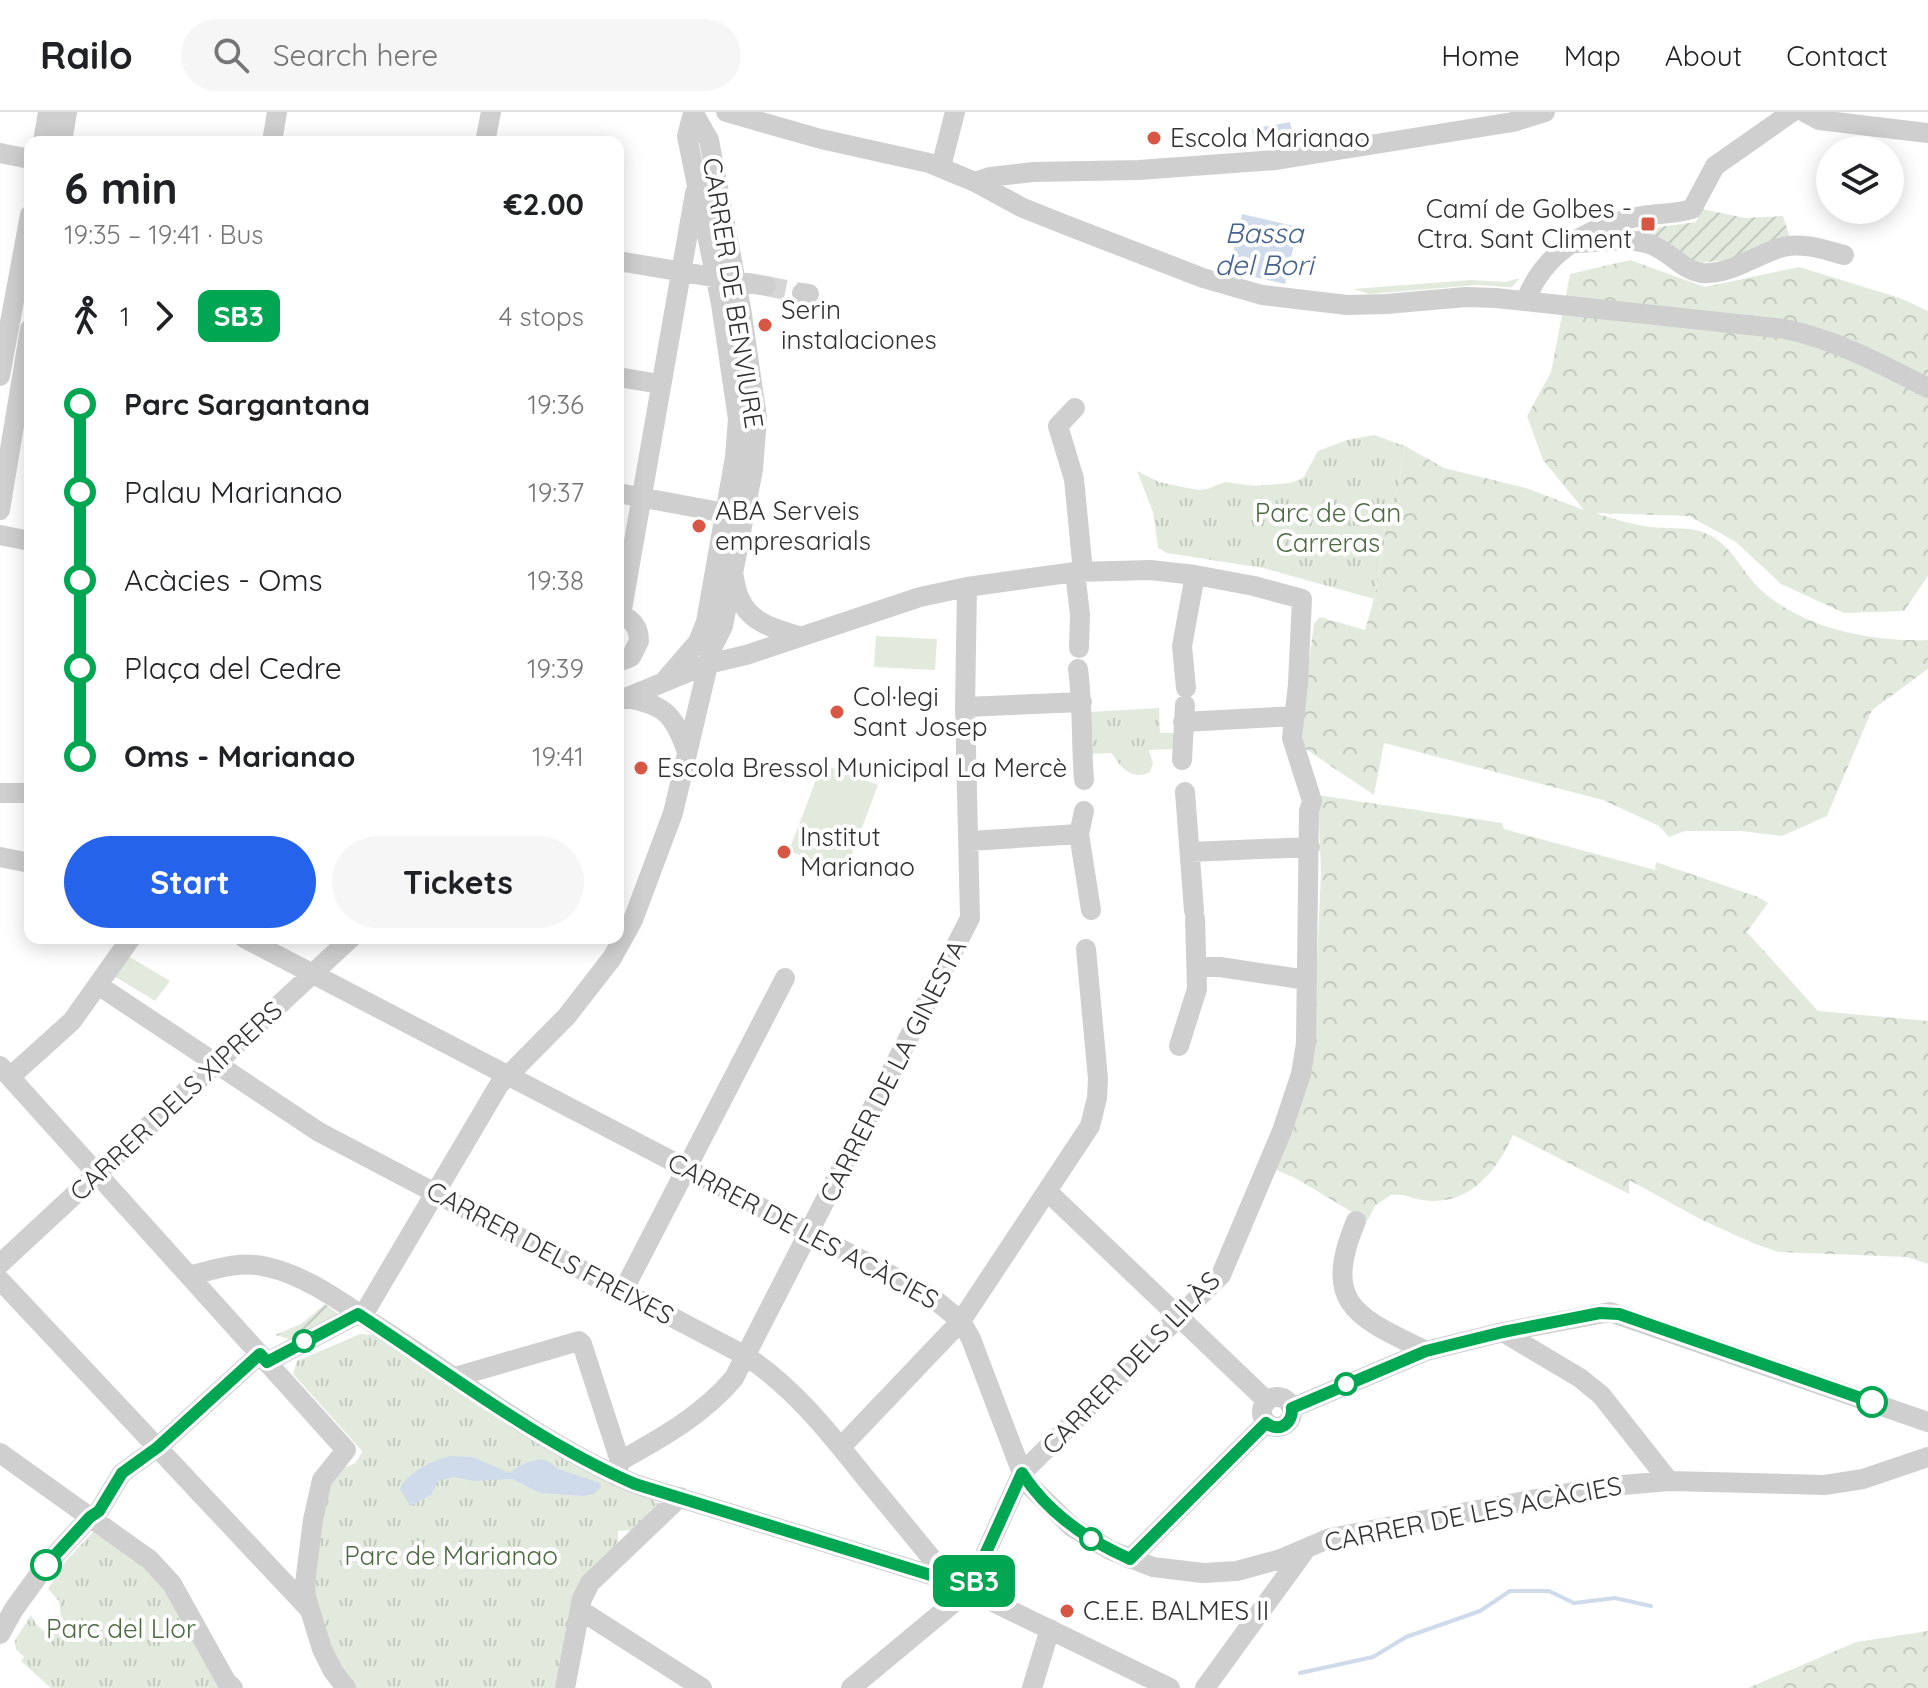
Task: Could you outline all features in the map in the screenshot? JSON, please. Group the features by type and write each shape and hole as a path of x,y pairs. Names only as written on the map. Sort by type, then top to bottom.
{"street":[{"path":"44,136 48,112"},
{"path":"63,136 67,112"},
{"path":"273,136 277,112"},
{"path":"486,136 491,112"},
{"name":"CARRER DE BENVIURE","path":"693,112 687,136 697,185 726,280"},
{"name":"CARRER DE BENVIURE","path":"693,112 709,140 726,280 738,419 734,571 723,626 710,656"},
{"path":"726,112 821,139 895,153 941,167 1013,203 1203,278 1262,295 1347,305 1466,297 1526,300 1785,329 1816,335 1843,345 1928,388"},
{"path":"941,167 955,112"},
{"path":"975,182 1033,172 1139,170 1261,161 1470,120 1513,122 1545,112"},
{"path":"1526,300 1538,274 1558,252 1598,227 1692,209 1715,166 1792,112"},
{"path":"1804,112 1819,120 1928,133"},
{"path":"0,153 24,158"},
{"path":"1013,203 1019,183 1024,176 1033,172"},
{"path":"624,592 697,185"},
{"path":"1622,220 1622,242"},
{"path":"1572,244 1646,243 1660,248 1686,268 1705,273 1727,270 1784,247 1797,245 1844,255"},
{"path":"624,262 766,286"},
{"path":"0,510 24,285"},
{"path":"0,376 19,343"},
{"path":"624,378 660,384"},
{"path":"1075,408 1058,426 1074,479 1079,648"},
{"path":"624,494 735,515"},
{"name":"CARRER DE BENVIURE","path":"710,656 706,622 735,515"},
{"path":"0,535 24,540"},
{"path":"624,699 660,685 710,656 746,655 920,597 967,587 1079,572 1150,570 1195,575 1182,646 1185,705 1182,760"},
{"path":"734,571 737,594 753,617 766,626 799,636"},
{"name":"CARRER DELS LILÀS","path":"851,1688 969,1590 1022,1473 1221,1275 1282,1131 1301,1074 1306,1043 1309,811 1312,801 1292,738 1302,599 1195,575"},
{"name":"CARRER DE LA GINESTA","path":"618,1468 713,1400 734,1378 963,936 972,901 965,707 967,587"},
{"path":"624,617 635,624 639,641 631,657 624,660"},
{"path":"660,685 698,642 706,622"},
{"path":"697,707 709,690 746,655"},
{"path":"624,936 673,813 710,656"},
{"path":"1078,669 1084,780"},
{"path":"624,700 650,703 668,714 675,722 686,749"},
{"path":"965,707 1082,702"},
{"path":"1185,705 1293,716"},
{"path":"0,783 0,804"},
{"path":"1179,1046 1197,989 1199,967 1185,792"},
{"path":"1,793 24,793"},
{"path":"1084,811 1079,834 1091,910"},
{"path":"970,841 1079,834"},
{"path":"1190,852 1310,847"},
{"path":"0,857 24,862"},
{"path":"127,944 72,1021 5,1071 346,1450 322,1480 316,1501 305,1583 309,1609 322,1649 346,1688"},
{"name":"CARRER DE LES ACÀCIES","path":"256,944 929,1295 961,1321 977,1351 1022,1473 1030,1486 1072,1527 1130,1559 1169,1571 1237,1571 1281,1559 1330,1538 1553,1495 1669,1481 1816,1486 1863,1479 1928,1457"},
{"name":"CARRER DELS XIPRERS","path":"0,1264 345,944"},
{"path":"0,1634 7,1603 99,1511 122,1473 158,1447 264,1358 366,1310 499,1085 567,1016 620,944"},
{"path":"841,1447 961,1321 1090,1126 1098,1079 1086,949"},
{"path":"1199,967 1220,967 1307,980"},
{"path":"623,1291 785,978"},
{"name":"CARRER DELS FREIXES","path":"98,985 319,1132 746,1356 790,1389 950,1581"},
{"path":"1048,1192 1267,1401"},
{"path":"1356,1221 1342,1267 1344,1288 1352,1308 1371,1324 1426,1351"},
{"path":"189,1276 234,1265 266,1266 302,1280 561,1447 618,1468 680,1497 950,1581 1170,1688"},
{"path":"0,1280 309,1609"},
{"path":"1292,1408 1426,1351 1600,1313 1619,1314 1928,1422"},
{"path":"1503,1332 1580,1378 1601,1395 1669,1481"},
{"path":"455,1377 579,1341 618,1468"},
{"path":"1267,1401 1281,1397 1292,1408"},
{"path":"1267,1401 1262,1414 1266,1423 1275,1427 1285,1426 1291,1418 1292,1408"},
{"path":"1130,1559 1266,1423"},
{"path":"0,1453 137,1549 172,1584 226,1681 233,1688"},
{"path":"565,1688 580,1610 590,1583 680,1497"},
{"path":"1205,1688 1307,1547"},
{"path":"580,1610 702,1688"},
{"path":"1032,1688 1050,1629"}],"green space":[{"path":"1702,209 1745,218 1783,216 1790,237 1728,260 1699,263 1637,233 1637,230 1696,222"},
{"path":"1630,260 1705,287 1799,267 1900,298 1928,311 1928,576 1904,611 1844,613 1781,584 1736,542 1689,516 1596,513 1643,526 1705,533 1722,543 1753,582 1777,603 1817,623 1862,635 1928,640 1928,669 1872,710 1827,816 1782,836 1742,831 1685,831 1669,837 1659,826 1603,800 1384,743 1374,795 1304,748 1301,723 1314,623 1320,617 1365,630 1384,546 1385,524 1398,487 1405,446 1444,468 1526,488 1584,510 1543,460 1527,416 1551,372 1570,274"},
{"path":"1520,278 1512,287 1478,285 1369,294 1353,289 1470,280 1505,282"},
{"name":"Parc de Can Carreras","path":"1374,435 1405,446 1398,487 1385,524 1374,599 1263,568 1167,553 1158,548 1153,512 1137,471 1159,482 1197,490 1225,482 1255,486 1290,483 1303,478 1318,451 1347,440"},
{"path":"876,636 937,639 935,670 874,667"},
{"path":"1159,708 1160,733 1175,733 1176,749 1149,750 1153,763 1150,772 1138,775 1128,772 1112,753 1089,754 1088,712"},
{"path":"822,764 878,785 845,873 789,851"},
{"path":"1318,795 1502,823 1504,829 1655,870 1656,862 1758,897 1768,903 1747,932 1818,1011 1928,1021 1928,1264 1907,1257 1779,1252 1700,1219 1629,1180 1629,1194 1513,1135 1489,1174 1467,1192 1439,1201 1391,1195 1375,1206 1367,1221 1297,1179 1274,1169 1314,1032 1321,872"},
{"path":"128,956 170,981 155,1001 114,976"},
{"path":"325,1304 338,1314 293,1340 275,1335 301,1324"},
{"name":"Parc de Marianao","path":"360,1334 376,1335 658,1503 658,1507 632,1530 618,1531 618,1542 585,1578 558,1688 356,1688 336,1663 315,1599 314,1583 328,1489 342,1468 355,1463 362,1451 293,1374 297,1361"},
{"name":"Parc del Llor","path":"95,1530 145,1564 164,1585 221,1688 51,1688 21,1661 24,1657 16,1649 15,1640 31,1615 45,1631 54,1632 62,1625 59,1601 48,1589 65,1562"},
{"path":"1928,1631 1928,1688 1748,1688 1856,1642"}],"water":[{"path":"1290,122 1293,136 1254,143 1252,129"},
{"name":"Bassa del Bori","path":"1242,214 1298,227 1285,284 1229,271"},
{"path":"451,1456 473,1457 509,1473 525,1463 540,1459 558,1469 600,1483 601,1487 594,1494 584,1496 540,1493 512,1479 474,1481 454,1477 438,1481 431,1495 410,1506 400,1489 403,1483 422,1468"}],"waterway":[{"path":"1300,1673 1373,1657 1406,1637 1480,1611 1510,1591 1549,1591 1574,1603 1615,1598 1651,1606"}],"tunnel":[{"path":"766,286 802,293"}],"bus line":[{"name":"SB3","path":"46,1565 99,1511 122,1473 158,1447 260,1354 267,1362 358,1314 561,1447 616,1476 950,1581 969,1590 1022,1473 1030,1486 1072,1527 1130,1559 1266,1423 1275,1427 1285,1426 1293,1413 1292,1408 1426,1351 1503,1332 1610,1312 1872,1402"}],"place":[{"name":"Escola Marianao","path":"1154,138"},
{"name":"Camí de Golbes - Ctra. Sant Climent","path":"1648,224"},
{"name":"Serin instalaciones","path":"765,325"},
{"name":"ABA Serveis empresarials","path":"699,526"},
{"name":"Col·legi Sant Josep","path":"837,712"},
{"name":"Escola Bressol Municipal La Mercè","path":"641,768"},
{"name":"Institut Marianao","path":"784,852"},
{"name":"C.E.E. BALMES II","path":"1067,1611"}]}
